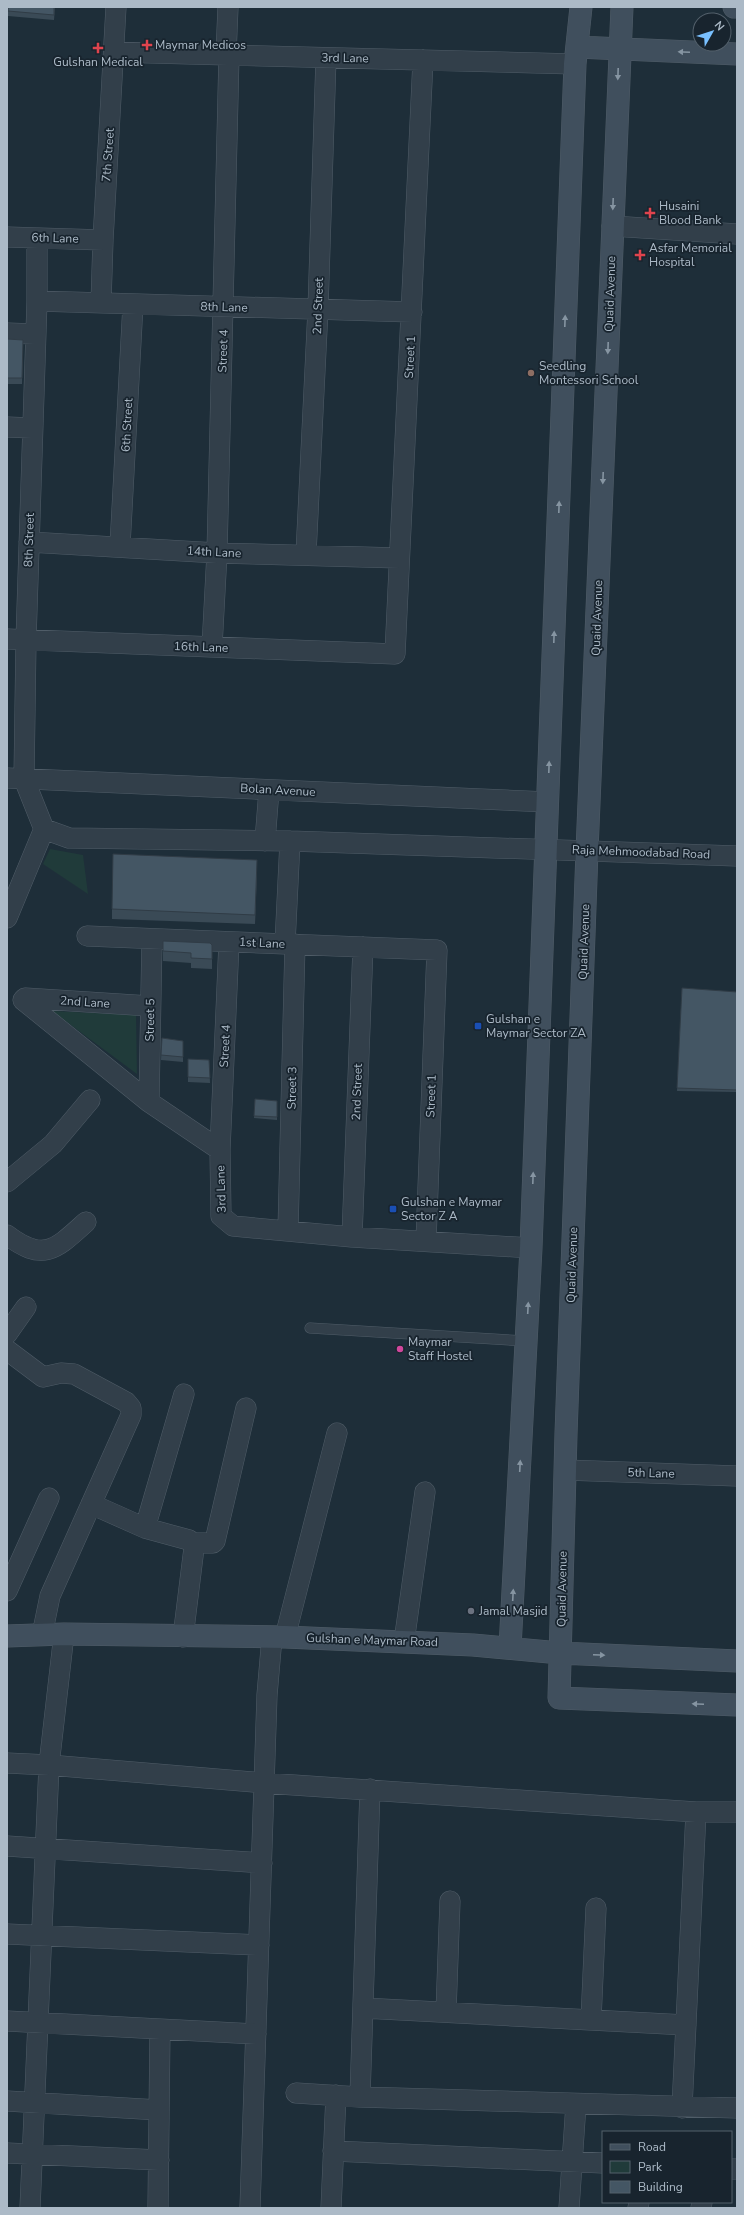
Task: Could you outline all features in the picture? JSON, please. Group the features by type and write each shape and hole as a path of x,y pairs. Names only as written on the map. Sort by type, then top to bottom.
{"main road":[{"path":"510,1648 531,1248 544,848 548,802 576,55 581,7"},
{"name":"Quaid Avenue","path":"622,7 619,50 587,851 565,1470 559,1698 737,1706"},
{"path":"576,55 619,50 737,54"},
{"name":"Gulshan e Maymar Road","path":"7,1636 64,1634 183,1637 278,1637 404,1642 510,1648 560,1653 737,1661"}],"street":[{"name":"7th Street","path":"101,303 116,7"},
{"path":"228,7 228,55"},
{"name":"3rd Lane","path":"114,52 423,60 576,55"},
{"name":"Street 4","path":"212,647 217,553 224,308 228,55"},
{"name":"2nd Street","path":"306,554 318,309 326,58"},
{"name":"Street 1","path":"395,654 423,60"},
{"path":"612,226 737,234"},
{"name":"6th Lane","path":"7,237 103,240"},
{"name":"8th Street","path":"16,778 16,639 29,542 37,301 37,238"},
{"name":"8th Lane","path":"37,301 224,308 412,312"},
{"name":"6th Street","path":"120,546 133,304"},
{"path":"7,334 35,334"},
{"path":"7,427 32,428"},
{"name":"14th Lane","path":"29,542 120,546 217,553 306,554 399,558"},
{"name":"16th Lane","path":"16,639 395,654"},
{"path":"16,778 44,829 69,838 290,841 544,848"},
{"name":"Bolan Avenue","path":"16,778 548,802"},
{"path":"265,841 269,790"},
{"path":"7,918 44,829"},
{"name":"Street 3","path":"288,1232 290,841"},
{"name":"Raja Mehmoodabad Road","path":"544,848 587,851 737,856"},
{"name":"1st Lane","path":"87,936 437,950"},
{"name":"Street 5","path":"149,1102 152,938"},
{"name":"Street 4","path":"220,1150 229,942"},
{"name":"2nd Street","path":"352,1238 363,947"},
{"name":"Street 1","path":"426,1241 437,950"},
{"name":"2nd Lane","path":"24,1002 25,998 150,1006"},
{"name":"3rd Lane","path":"24,1002 149,1102 220,1150 221,1216 225,1222 233,1226 352,1238 531,1248"},
{"path":"7,1182 53,1144 90,1100"},
{"path":"7,1235 16,1242 36,1250 47,1251 59,1246 86,1222"},
{"path":"7,1334 26,1307"},
{"path":"7,1350 43,1377 61,1373 74,1374 126,1402 131,1408 131,1414 50,1596 42,1635"},
{"path":"145,1528 184,1394"},
{"path":"91,1504 145,1528 189,1540 193,1543 210,1544 215,1541 246,1408"},
{"path":"250,2208 268,1695 278,1637 337,1433"},
{"name":"5th Lane","path":"565,1470 737,1476"},
{"path":"404,1642 424,1492"},
{"path":"7,1591 49,1498"},
{"path":"183,1637 194,1548 193,1543"},
{"path":"30,2208 31,2155 50,1765 64,1634"},
{"path":"7,1763 50,1765 264,1783 696,1812 737,1812"},
{"path":"360,2098 370,1789"},
{"path":"682,2108 696,1812"},
{"path":"7,1846 46,1847 262,1863"},
{"path":"446,2012 450,1901"},
{"path":"591,2020 596,1908"},
{"path":"7,1934 41,1937 259,1945"},
{"path":"363,2008 686,2025"},
{"path":"7,2021 256,2034"},
{"path":"158,2208 160,2029"},
{"path":"296,2093 360,2098 682,2108 737,2108"},
{"path":"331,2208 336,2095"},
{"path":"7,2101 159,2110"},
{"path":"569,2208 576,2104"},
{"path":"333,2151 602,2163"},
{"path":"7,2153 159,2160"}],"lane":[{"path":"310,1328 526,1341"}],"green space":[{"path":"50,849 83,855 88,894 43,864"},
{"path":"52,1011 136,1015 137,1074"}],"building":[{"path":"8,7 54,7 54,15 8,11"},
{"path":"7,339 23,340 22,378 7,378"},
{"path":"113,854 257,860 255,915 112,909"},
{"path":"163,941 210,943 212,945 212,959 191,958 191,953 163,951"},
{"path":"682,988 737,992 737,1090 677,1088"},
{"path":"162,1038 183,1041 183,1057 161,1055"},
{"path":"188,1059 209,1060 210,1078 188,1077"},
{"path":"255,1099 277,1101 277,1117 254,1116"}],"place":[{"name":"Maymar Medicos","path":"147,45"},
{"name":"Gulshan Medical","path":"98,48"},
{"name":"Husaini Blood Bank","path":"650,213"},
{"name":"Asfar Memorial Hospital","path":"640,255"},
{"name":"Seedling Montessori School","path":"531,373"},
{"name":"Gulshan e Maymar Sector ZA","path":"478,1026"},
{"name":"Gulshan e Maymar Sector Z A","path":"393,1209"},
{"name":"Maymar Staff Hostel","path":"400,1349"},
{"name":"Jamal Masjid","path":"471,1611"}]}
